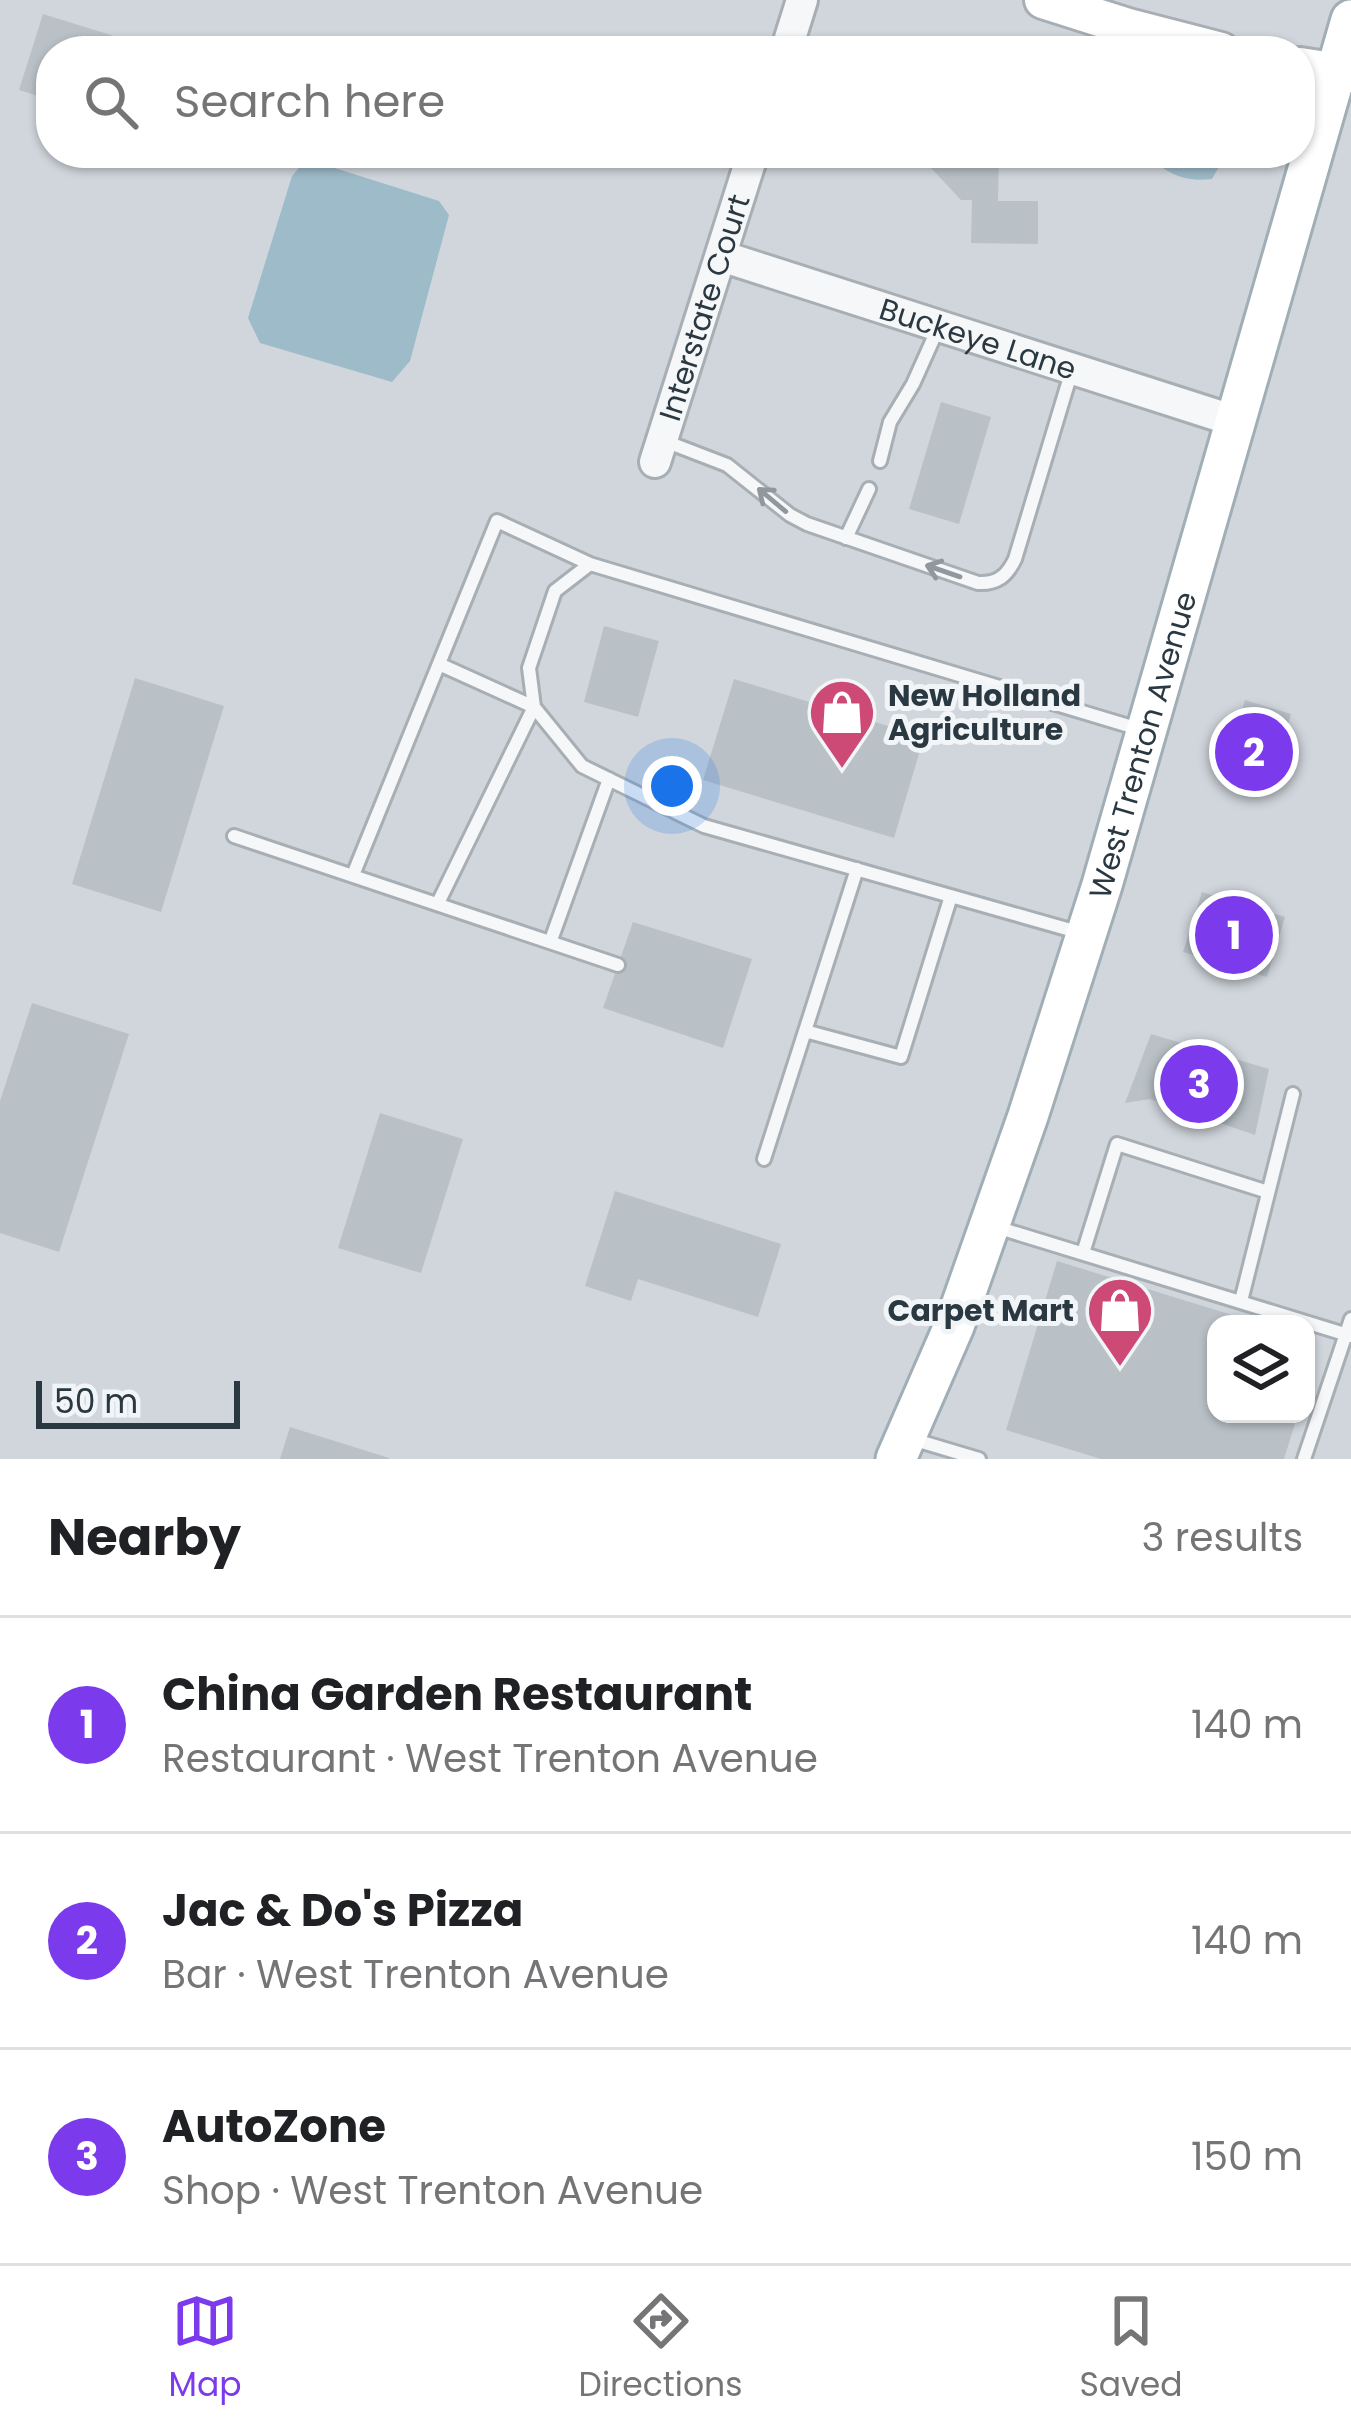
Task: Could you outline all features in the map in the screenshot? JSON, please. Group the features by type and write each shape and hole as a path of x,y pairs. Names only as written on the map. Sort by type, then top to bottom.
{"main road":[{"path":"1043,0 1163,36"},
{"name":"West Trenton Avenue","path":"1315,122 1329,70 1351,20"},
{"name":"West Trenton Avenue","path":"901,1448 990,1225 1086,935 1235,421 1303,168"}],"street":[{"path":"791,36 802,0"},
{"name":"Interstate Court","path":"659,451 749,168"},
{"name":"Buckeye Lane","path":"721,256 1235,421"}],"lane":[{"path":"880,460 890,422 939,326"},
{"path":"659,451 727,465 807,524 990,584 1009,573 1072,369"},
{"path":"846,538 869,489"},
{"path":"352,875 497,521 590,564 1146,731"},
{"path":"438,903 534,707 530,668 555,591 590,564"},
{"path":"439,664 534,707 582,766 704,826 1086,935"},
{"path":"551,940 609,779"},
{"path":"234,836 618,964"},
{"path":"764,1159 856,869"},
{"path":"805,1030 901,1057 951,896"},
{"path":"1241,1301 1293,1094"},
{"path":"1083,1253 1118,1144 1268,1192"},
{"path":"990,1225 1349,1335"},
{"path":"1304,1459 1351,1318"},
{"path":"901,1448 979,1459"}],"shaded area":[{"path":"0,0 1351,0 1351,1459 0,1459"}],"water":[{"path":"299,168 335,168 439,201 449,215 410,361 392,382 260,343 248,318 292,176"},
{"path":"1163,168 1218,168 1212,179 1175,175"}],"building":[{"path":"43,14 114,36 36,36"},
{"path":"36,36 36,95 19,90"},
{"path":"931,168 999,168 998,201 1038,201 1038,244 971,243 972,200 961,200"},
{"path":"941,402 991,417 959,524 909,509"},
{"path":"604,626 659,641 638,717 584,702"},
{"path":"135,678 224,706 161,912 72,884"},
{"path":"734,679 924,737 894,838 703,780"},
{"path":"1245,700 1291,714 1285,736 1297,739 1283,786 1210,764 1222,724 1236,728"},
{"path":"1202,892 1285,917 1267,977 1183,952"},
{"path":"633,922 752,959 723,1048 603,1008"},
{"path":"32,1003 129,1034 59,1252 0,1233 0,1101"},
{"path":"1151,1034 1269,1069 1255,1135 1150,1099 1125,1103"},
{"path":"380,1113 463,1139 421,1273 338,1248"},
{"path":"615,1191 781,1244 758,1317 638,1279 631,1301 585,1286"},
{"name":"Carpet Mart","path":"1057,1261 1232,1315 1207,1315 1207,1423 1295,1423 1284,1459 1101,1459 1006,1430"},
{"path":"290,1427 389,1458 389,1459 280,1459"}],"place":[{"name":"Jac & Do's Pizza","path":"1254,752"},
{"name":"New Holland Agriculture","path":"842,771"},
{"name":"China Garden Restaurant","path":"1234,935"},
{"name":"AutoZone","path":"1199,1084"},
{"name":"Carpet Mart","path":"1120,1369"}]}
